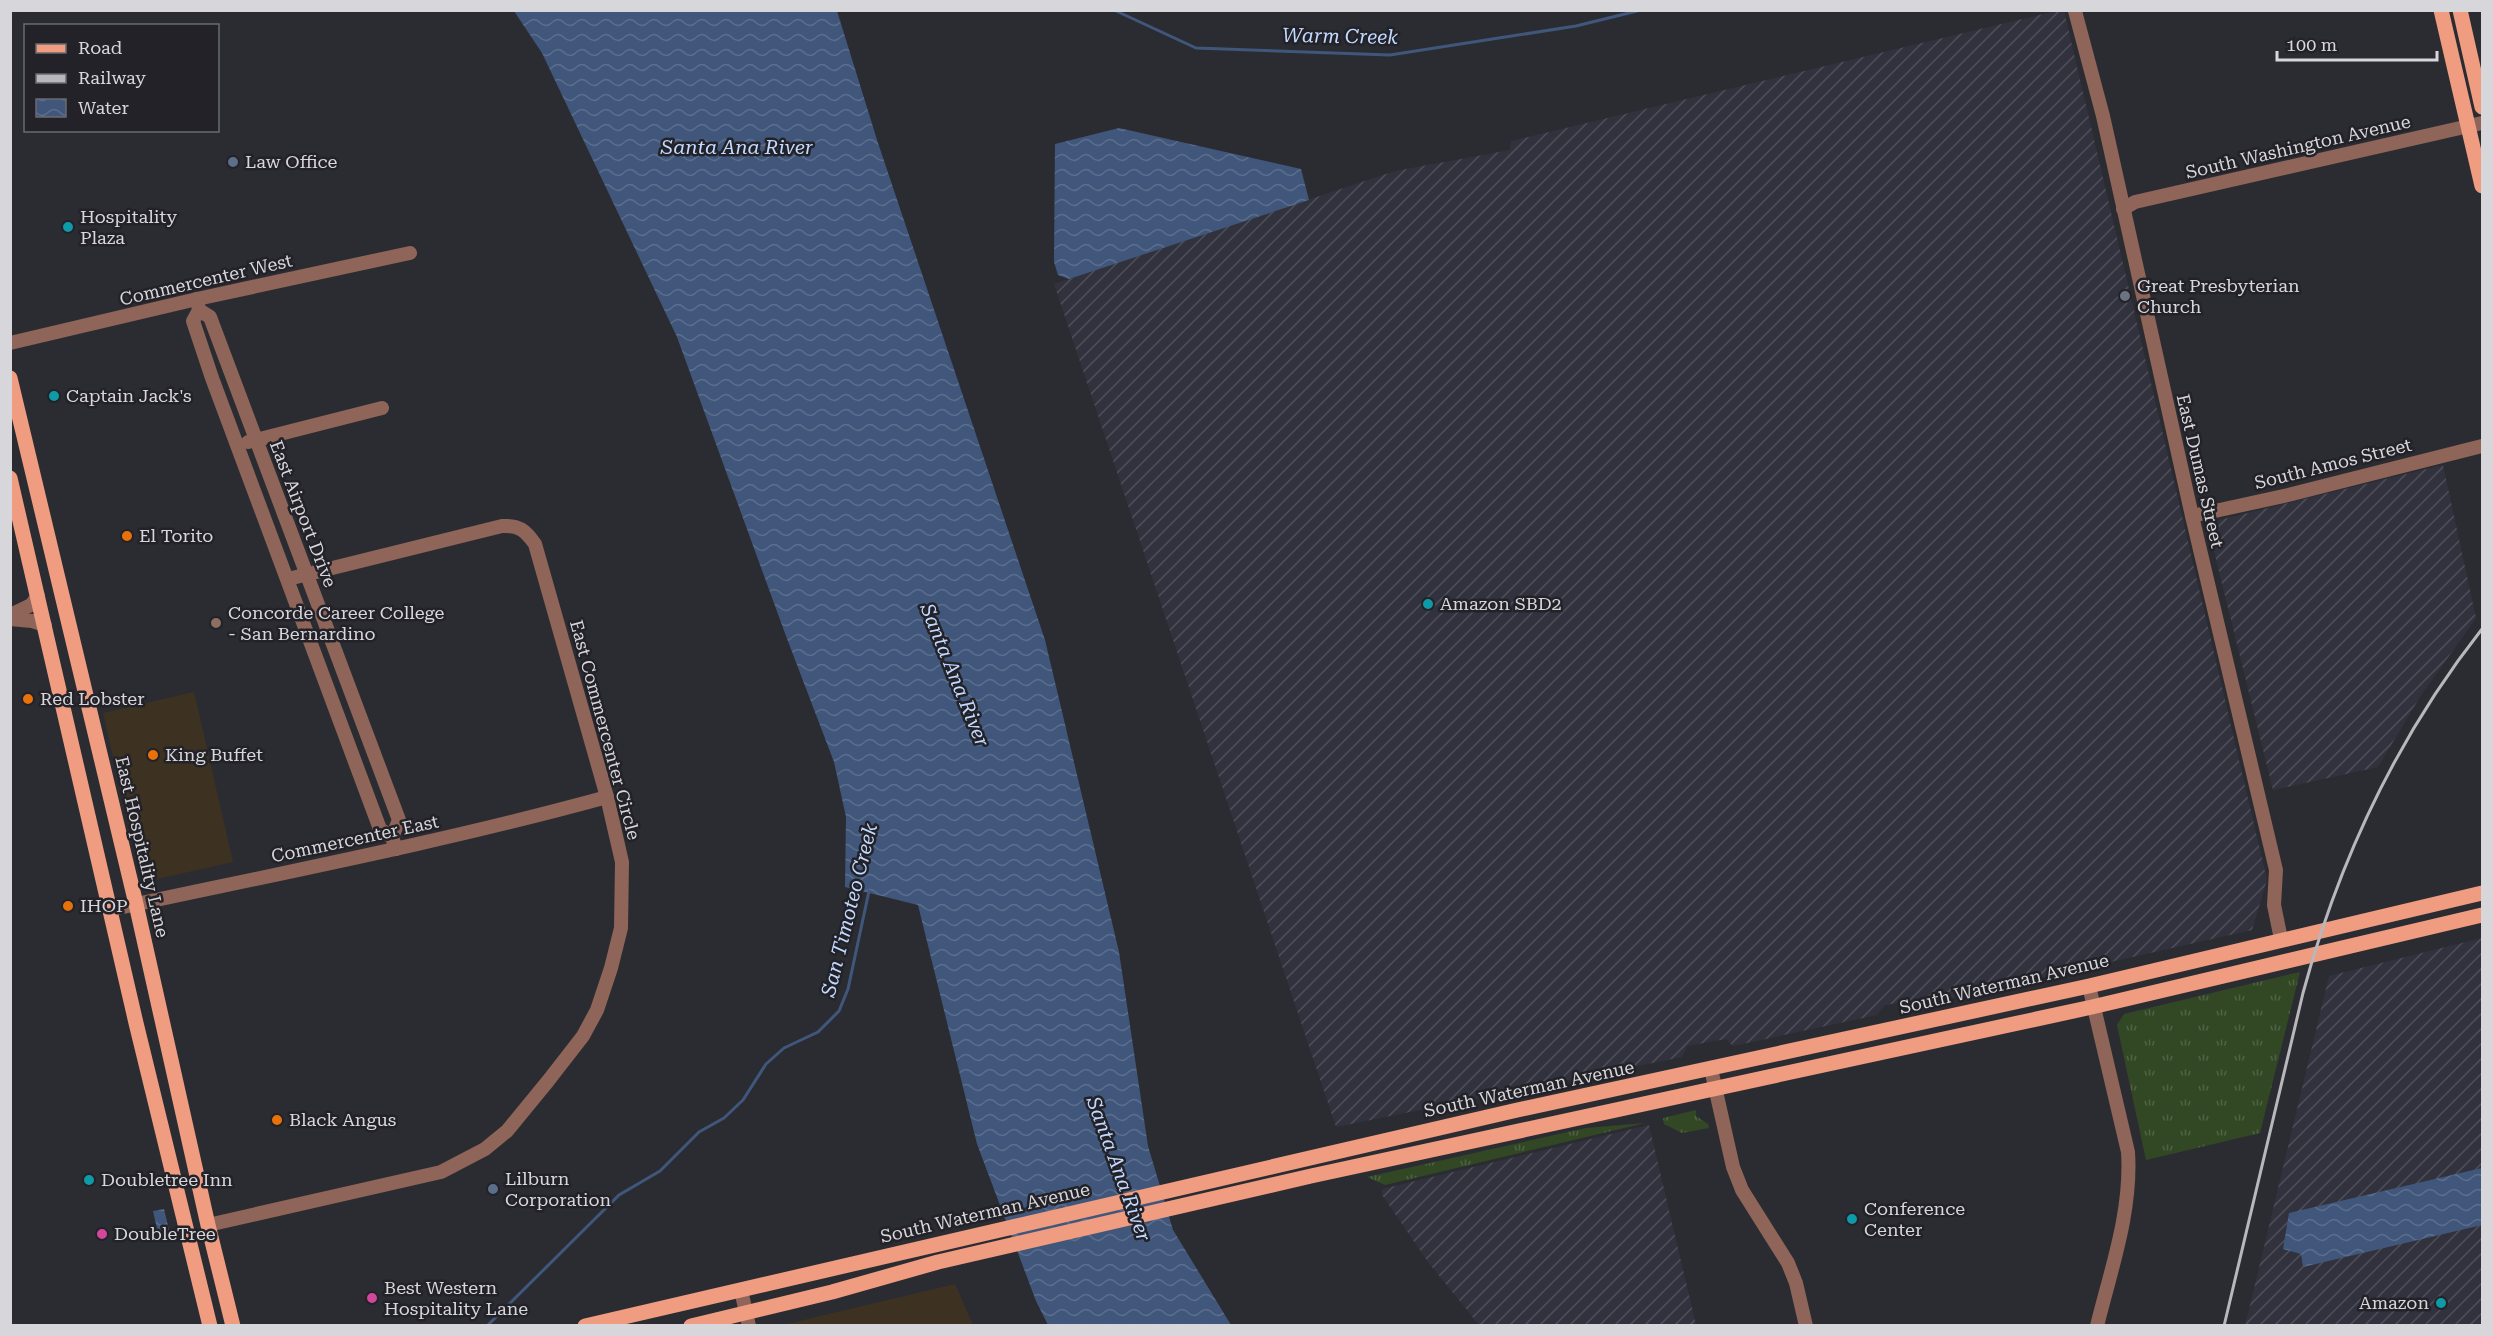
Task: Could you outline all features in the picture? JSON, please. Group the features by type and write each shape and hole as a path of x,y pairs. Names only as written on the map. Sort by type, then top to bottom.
{"main road":[{"path":"2441,10 2476,125 2482,186"},
{"path":"2460,10 2482,107"},
{"name":"East Hospitality Lane","path":"10,378 136,904 233,1326"},
{"path":"10,478 109,910 210,1326"},
{"name":"South Waterman Avenue","path":"585,1326 1513,1111 2089,986 2482,893"},
{"name":"South Waterman Avenue","path":"691,1326 747,1319 996,1249 1311,1176 2092,1007 2482,915"}],"street":[{"name":"East Dumas Street","path":"2075,11 2103,116 2192,516 2276,870 2274,905 2282,939"},
{"name":"South Washington Avenue","path":"2124,208 2135,202 2476,125"},
{"name":"Commercenter West","path":"10,343 198,305 410,253"},
{"name":"East Airport Drive","path":"198,305 210,317 399,820 394,843 380,829 237,444 193,321 198,305"},
{"path":"237,444 382,408"},
{"name":"South Amos Street","path":"2192,516 2288,495 2482,446"},
{"name":"East Commercenter Circle","path":"208,1225 441,1172 485,1149 507,1131 583,1036 597,1010 621,928 622,862 607,797 535,544 525,529 512,525 502,526 307,574"},
{"path":"288,579 307,574"},
{"path":"10,617 32,605 38,596"},
{"path":"10,617 45,625"},
{"name":"Commercenter East","path":"109,910 394,843 607,797"},
{"path":"2089,986 2092,1007 2128,1152 2129,1176 2127,1199 2097,1326"},
{"path":"1711,1069 1732,1167 1742,1190 1788,1263 1796,1283 1806,1326"},
{"path":"741,1290 747,1319"}],"shaded area":[{"path":"2056,11 2064,11 2267,880 2252,930 1925,1004 1918,1000 1885,1005 1877,1015 1733,1046 1726,1039 1687,1046 1682,1057 1336,1127 1054,284 1395,171 1510,150 1511,141"},
{"path":"2443,465 2476,618 2420,697 2378,767 2273,790 2210,535 2219,520"},
{"path":"194,692 233,862 148,881 140,875 103,713"},
{"path":"2482,938 2482,1325 2245,1326 2329,976"},
{"path":"1649,1125 1696,1325 1479,1325 1428,1262 1382,1195 1382,1189"},
{"path":"955,1284 973,1325 783,1325"}],"green space":[{"path":"2300,972 2260,1133 2146,1160 2117,1025 2124,1014"},
{"path":"1696,1110 1696,1116 1708,1124 1709,1128 1682,1133 1664,1124 1663,1118"},
{"path":"1645,1123 1385,1185 1367,1177 1586,1128"}],"water":[{"name":"Santa Ana River","path":"514,11 837,11 878,143 1045,640 1119,952 1148,1146 1173,1230 1231,1325 1048,1325 1036,1301 977,1144 918,905 845,887 846,817 834,762 677,337 542,53"},
{"path":"1119,128 1301,169 1309,200 1069,279 1058,275 1054,262 1055,144"},
{"path":"2482,1168 2482,1225 2303,1267 2301,1254 2283,1249 2289,1213"},
{"path":"164,1209 169,1230 158,1233 153,1211"}],"waterway":[{"name":"Warm Creek","path":"1114,10 1196,48 1390,55 1576,26 1641,10"},
{"name":"San Timoteo Creek","path":"487,1326 619,1195 660,1171 699,1132 724,1118 743,1100 766,1064 784,1048 818,1032 839,1011 848,989 869,891"}],"railway":[{"path":"2224,1326 2303,993 2334,895 2374,802 2398,757 2451,670 2482,629"}],"place":[{"name":"Law Office","path":"233,162"},
{"name":"Hospitality Plaza","path":"68,227"},
{"name":"Great Presbyterian Church","path":"2125,296"},
{"name":"Captain Jack's","path":"54,396"},
{"name":"El Torito","path":"127,536"},
{"name":"Amazon SBD2","path":"1428,604"},
{"name":"Concorde Career College - San Bernardino","path":"216,623"},
{"name":"Red Lobster","path":"28,699"},
{"name":"King Buffet","path":"153,755"},
{"name":"IHOP","path":"68,906"},
{"name":"Black Angus","path":"277,1120"},
{"name":"Doubletree Inn","path":"89,1180"},
{"name":"Lilburn Corporation","path":"493,1189"},
{"name":"Conference Center","path":"1852,1219"},
{"name":"DoubleTree","path":"102,1234"},
{"name":"Best Western Hospitality Lane","path":"372,1298"},
{"name":"Amazon","path":"2441,1303"}]}
